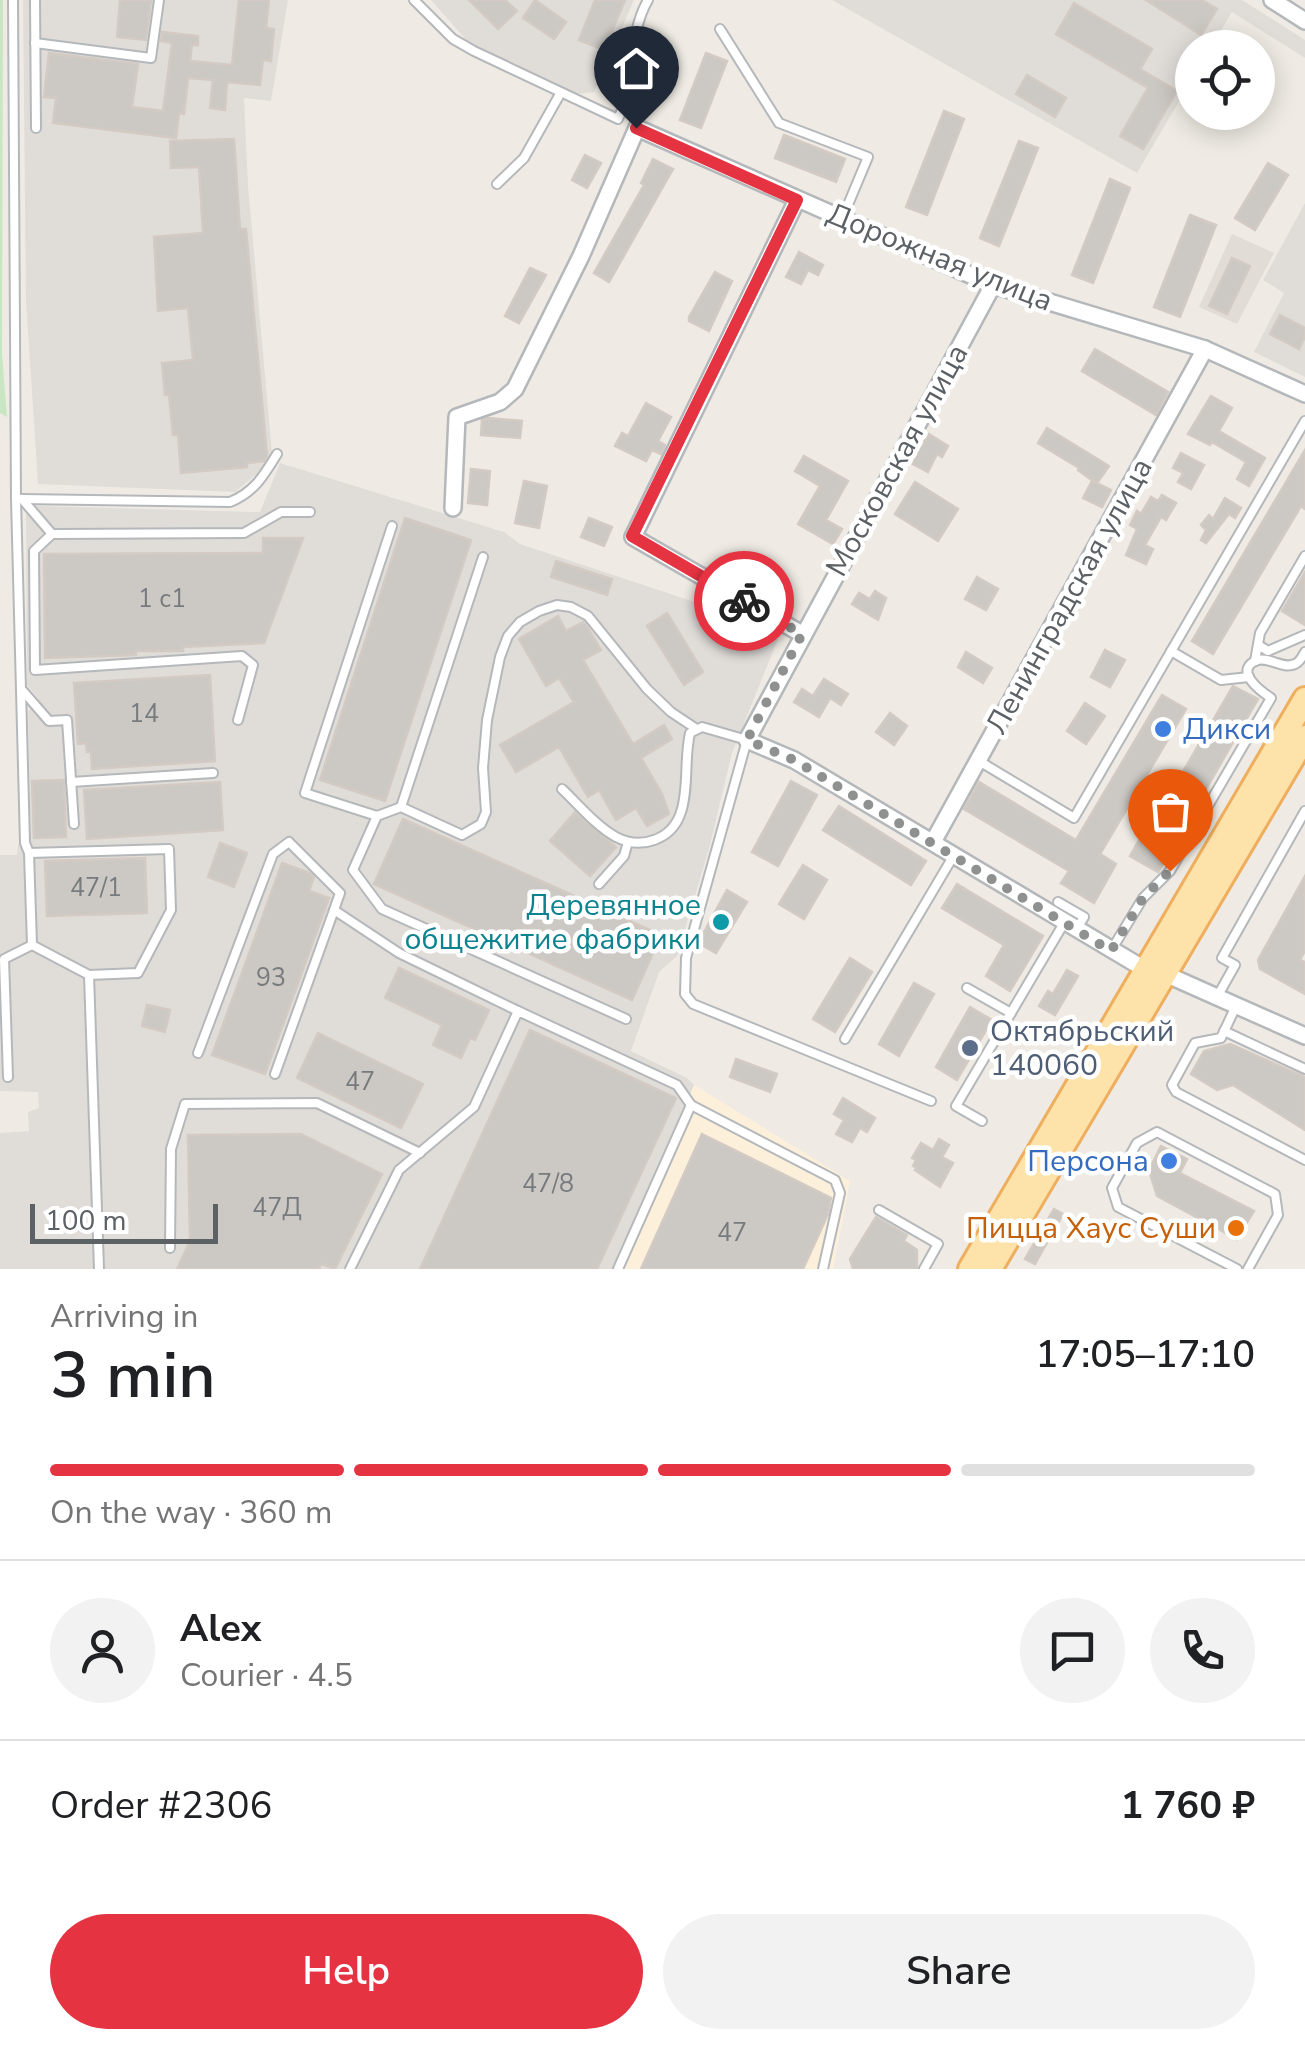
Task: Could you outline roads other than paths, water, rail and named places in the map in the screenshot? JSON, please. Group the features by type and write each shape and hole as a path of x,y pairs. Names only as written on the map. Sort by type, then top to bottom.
{"main road":[{"path":"990,1269 1305,699"},
{"path":"970,1269 1305,736"}],"street":[{"path":"1272,0 1305,21"},
{"name":"Дорожная улица","path":"453,508 457,417 500,402 515,389 581,256 636,128 993,285 1205,349 1305,394"},
{"path":"797,200 632,536 802,634"},
{"name":"Московская улица","path":"747,740 993,285"},
{"name":"Ленинградская улица","path":"932,842 1205,349"},
{"path":"747,740 794,760 1111,951 1305,1036"}],"lane":[{"path":"13,0 24,843 29,854 32,945"},
{"path":"35,0 36,128"},
{"path":"36,44 151,58 159,0"},
{"path":"414,0 453,39 618,119 648,0"},
{"path":"720,29 779,123 868,157 842,219"},
{"path":"497,184 524,158 560,94"},
{"path":"978,760 1074,818 1305,420"},
{"path":"19,499 230,502 247,495 260,482 277,454"},
{"path":"19,499 52,534"},
{"path":"238,720 253,665 242,656 34,670 34,551 52,534 244,534 281,512 310,512"},
{"path":"392,526 305,793 377,816 401,808 462,835 481,824 486,812 486,720 500,657 508,636 520,622 558,605 588,616 646,688 695,728"},
{"path":"1255,662 1260,633 1305,556"},
{"path":"401,808 483,557"},
{"path":"1258,645 1268,651 1305,636"},
{"path":"1171,651 1221,680 1249,677"},
{"path":"1111,951 1143,898 1170,871 1271,698 1249,677 1250,666 1266,660 1292,666 1305,652"},
{"path":"22,691 48,722 67,720 74,824"},
{"path":"562,790 613,836 628,842 650,842 674,826 682,810 688,742 695,728 702,726 747,740 690,960 686,994 693,1004 931,1102"},
{"path":"71,782 212,773"},
{"path":"1217,998 1236,965 1222,958 1305,811"},
{"path":"377,816 353,870 382,908 626,1019"},
{"path":"198,1053 273,854 290,842 340,893 275,1074"},
{"path":"599,884 624,856 628,842"},
{"path":"29,854 169,849 171,910 138,973 89,975 32,945"},
{"path":"845,1039 954,855"},
{"path":"982,1121 956,1106 1011,1014 1070,927 1084,917 1058,902"},
{"path":"334,910 399,953 678,1085 691,1105 835,1180 840,1193 823,1269"},
{"path":"8,1078 4,958 32,945"},
{"path":"89,975 100,1269"},
{"path":"968,988 1011,1014"},
{"path":"1236,1006 1220,1038 1196,1043 1172,1085 1176,1092 1305,1160"},
{"path":"350,1269 399,1170 474,1107 518,1011"},
{"path":"1224,1031 1305,1070"},
{"path":"170,1248 171,1149 185,1104 317,1103 420,1152"},
{"path":"618,1269 691,1105"},
{"path":"1237,1269 1118,1207 1112,1188 1137,1143 1157,1132 1275,1194 1278,1215 1248,1269"},
{"path":"879,1210 938,1244 924,1269"}],"place":[{"name":"Дикси","path":"1163,729"},
{"name":"Деревянное общежитие фабрики","path":"721,922"},
{"name":"Октябрьский 140060","path":"970,1048"},
{"name":"Персона","path":"1169,1161"},
{"name":"Пицца Хаус Суши","path":"1236,1228"}]}
